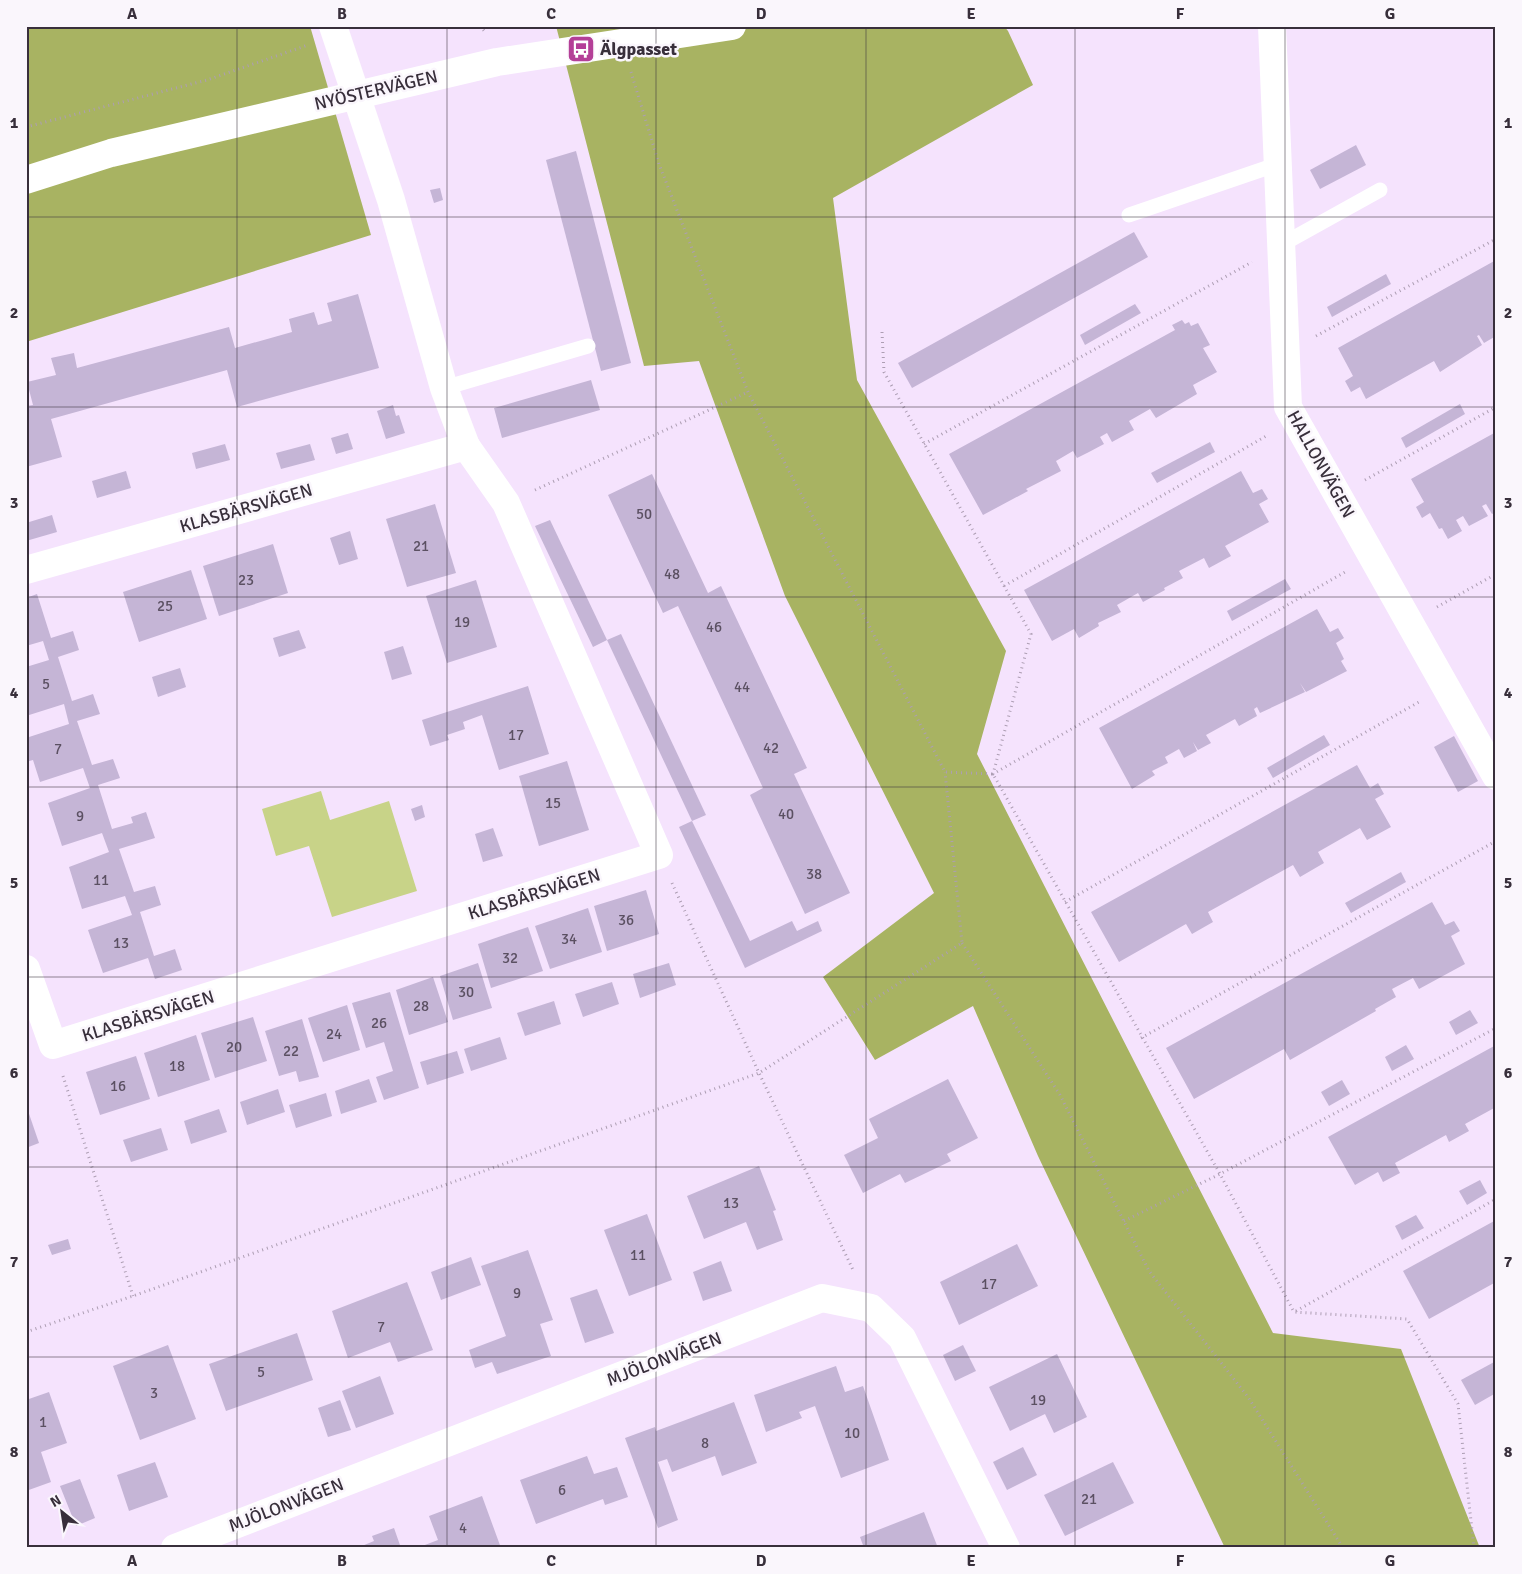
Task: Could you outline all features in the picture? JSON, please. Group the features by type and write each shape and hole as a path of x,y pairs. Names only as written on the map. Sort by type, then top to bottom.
{"street":[{"name":"NYÖSTERVÄGEN","path":"26,180 111,153 497,62 732,26"},
{"name":"HALLONVÄGEN","path":"1272,26 1288,407 1496,776"},
{"path":"335,31 391,200 444,388 466,446 506,503 659,855"},
{"name":"KLASBÄRSVÄGEN","path":"26,570 466,446"},
{"name":"KLASBÄRSVÄGEN","path":"53,1045 659,855"},
{"path":"26,969 53,1045"},
{"name":"MJÖLONVÄGEN","path":"175,1548 202,1543 822,1298 871,1308"},
{"path":"871,1308 902,1338 1006,1548"}],"lane":[{"path":"1129,215 1278,164"},
{"path":"1281,245 1380,190"},
{"path":"444,388 588,346"}],"path":[{"path":"480,26 486,33"},
{"path":"26,127 207,80 335,31"},
{"path":"623,44 659,164 748,392 945,772 962,944 1060,1095 1150,1271 1248,1397 1343,1548"},
{"path":"1286,352 1496,239"},
{"path":"924,444 1281,245"},
{"path":"882,332 884,372 1030,634 993,774 1141,1038 1220,1174 1294,1312"},
{"path":"506,503 748,392"},
{"path":"1338,495 1496,407"},
{"path":"1004,586 1295,420"},
{"path":"945,772 993,774 1372,556"},
{"path":"1410,623 1496,574"},
{"path":"1065,902 1446,687"},
{"path":"1141,1038 1496,842"},
{"path":"659,855 871,1308"},
{"path":"26,1332 133,1296 759,1072 962,944"},
{"path":"1124,1221 1220,1174 1496,1028"},
{"path":"53,1045 133,1296"},
{"path":"1294,1312 1496,1199"},
{"path":"1294,1312 1407,1319 1458,1404 1474,1548"}],"green space":[{"path":"26,26 310,26 371,235 26,342"},
{"path":"556,26 1004,26 1008,31 1033,85 833,198 857,380 1006,651 977,754 1273,1333 1401,1349 1480,1548 1225,1548 1038,1156 973,1006 875,1060 823,977 934,893 785,596 699,361 644,366"},
{"path":"321,791 330,820 389,801 417,891 332,917 309,846 276,856 262,809"}],"building":[{"path":"1356,145 1366,165 1320,189 1310,170"},
{"path":"576,151 631,363 601,371 546,160"},
{"path":"440,188 443,200 434,203 430,190"},
{"path":"1134,232 1148,257 912,388 898,363"},
{"path":"1496,260 1496,336 1484,343 1479,335 1477,336 1482,345 1440,372 1434,361 1366,399 1360,387 1351,392 1345,381 1353,376 1338,348"},
{"path":"1386,274 1391,284 1332,317 1327,307"},
{"path":"358,294 379,368 237,407 227,370 51,419 62,457 26,467 26,406 33,405 27,382 56,375 51,358 74,353 77,368 229,327 235,348 292,332 289,319 314,312 318,325 332,321 327,303"},
{"path":"1135,304 1141,313 1085,345 1080,335"},
{"path":"1182,320 1185,324 1189,322 1191,326 1198,323 1210,345 1203,348 1217,372 1193,385 1197,394 1156,418 1150,409 1129,421 1134,430 1112,442 1107,433 1100,437 1104,444 1077,458 1073,451 1056,461 1061,471 1026,489 1028,491 983,515 949,454 1175,330 1172,325"},
{"path":"591,380 600,410 502,438 494,408"},
{"path":"1460,404 1465,414 1406,448 1401,438"},
{"path":"393,405 396,416 399,415 405,433 386,439 377,411"},
{"path":"1496,432 1496,512 1492,514 1486,504 1482,506 1488,516 1469,526 1463,516 1456,520 1462,531 1448,539 1442,528 1439,529 1430,513 1422,518 1416,507 1424,502 1411,479"},
{"path":"348,433 353,449 336,454 331,438"},
{"path":"1210,442 1215,452 1157,483 1151,473"},
{"path":"225,444 230,460 196,469 192,453"},
{"path":"310,444 315,460 281,469 276,453"},
{"path":"126,471 131,488 97,498 92,481"},
{"path":"1241,471 1253,493 1262,489 1268,499 1259,504 1269,522 1225,546 1231,556 1209,568 1204,558 1179,571 1183,578 1143,602 1138,593 1117,605 1121,612 1098,623 1099,626 1079,638 1074,629 1052,641 1024,590"},
{"path":"652,474 708,593 721,586 807,768 794,774 850,893 805,914 750,795 763,788 678,606 663,613 608,495"},
{"path":"435,504 456,573 407,587 386,519"},
{"path":"52,515 57,532 26,541 26,523"},
{"path":"550,520 607,640 593,647 535,526"},
{"path":"350,531 358,559 339,565 330,538"},
{"path":"273,544 288,593 219,616 203,566"},
{"path":"191,570 207,619 139,642 123,592"},
{"path":"1285,579 1291,589 1232,621 1227,611"},
{"path":"476,580 497,647 447,663 426,596"},
{"path":"37,594 51,638 73,631 79,650 58,657 72,701 93,694 100,714 77,721 92,765 113,759 120,778 98,785 112,829 133,823 131,817 146,812 155,838 119,849 134,892 155,886 161,905 140,912 154,956 175,949 182,970 155,979 148,958 103,973 88,930 132,915 125,896 82,909 69,867 109,852 102,833 62,846 48,803 90,788 83,768 40,782 33,760 26,762 26,738 69,724 64,704 26,716 26,667 49,660 43,641 26,646 26,598"},
{"path":"1317,609 1330,632 1338,628 1344,638 1336,643 1344,659 1341,661 1347,671 1306,692 1300,683 1305,692 1260,713 1257,707 1254,709 1257,716 1239,726 1235,719 1206,735 1211,743 1198,750 1193,742 1197,751 1184,758 1179,749 1165,757 1168,763 1152,771 1155,775 1132,789 1099,728"},
{"path":"299,630 306,648 279,657 273,638"},
{"path":"621,634 706,815 692,821 607,640"},
{"path":"403,646 412,674 392,680 384,652"},
{"path":"180,668 186,687 158,697 152,677"},
{"path":"528,686 549,754 499,770 482,715 463,722 465,729 447,735 449,740 430,746 422,720"},
{"path":"1324,735 1330,745 1273,778 1267,768"},
{"path":"1454,736 1478,781 1458,792 1434,747"},
{"path":"567,761 589,830 539,846 519,776"},
{"path":"1357,765 1370,788 1378,783 1384,794 1375,799 1391,827 1367,840 1360,828 1318,852 1324,863 1300,877 1293,865 1208,912 1213,922 1192,934 1186,924 1119,962 1091,912"},
{"path":"422,805 425,817 415,821 411,809"},
{"path":"692,821 750,941 792,921 797,931 818,921 822,931 745,968 679,827"},
{"path":"493,828 503,856 483,862 475,834"},
{"path":"1401,872 1406,882 1351,913 1345,903"},
{"path":"646,890 659,934 607,951 594,906"},
{"path":"1432,902 1445,925 1454,921 1460,931 1451,936 1465,964 1419,989 1413,978 1392,989 1396,997 1375,1009 1376,1011 1290,1060 1284,1049 1194,1099 1166,1048"},
{"path":"588,908 602,952 550,969 535,926"},
{"path":"528,927 543,971 491,988 478,944"},
{"path":"478,963 492,1008 453,1020 440,976"},
{"path":"669,963 676,985 640,998 633,974"},
{"path":"433,977 448,1022 409,1035 396,990"},
{"path":"612,982 619,1004 583,1017 575,994"},
{"path":"390,992 419,1088 384,1100 376,1077 393,1071 384,1042 366,1048 352,1003"},
{"path":"554,1001 561,1024 525,1036 517,1013"},
{"path":"347,1005 360,1050 323,1062 308,1018"},
{"path":"1470,1010 1478,1023 1456,1035 1449,1022"},
{"path":"253,1017 267,1061 215,1078 201,1033"},
{"path":"302,1019 319,1077 299,1082 296,1071 279,1076 265,1031"},
{"path":"196,1035 210,1080 158,1097 144,1053"},
{"path":"500,1037 507,1059 471,1071 464,1049"},
{"path":"1406,1045 1414,1059 1392,1071 1385,1057"},
{"path":"1496,1045 1496,1107 1465,1124 1469,1131 1449,1142 1446,1135 1395,1163 1400,1173 1383,1182 1378,1172 1355,1185 1328,1137"},
{"path":"457,1051 464,1073 427,1085 420,1062"},
{"path":"136,1056 150,1099 100,1115 86,1072"},
{"path":"369,1079 377,1102 341,1114 335,1091"},
{"path":"948,1079 978,1138 947,1154 951,1161 905,1183 900,1174 863,1193 844,1155 878,1138 869,1119"},
{"path":"1342,1080 1350,1094 1329,1106 1321,1092"},
{"path":"278,1089 285,1112 247,1125 240,1102"},
{"path":"326,1093 332,1116 296,1128 289,1105"},
{"path":"26,1105 39,1143 26,1148"},
{"path":"219,1109 227,1132 191,1144 184,1121"},
{"path":"161,1128 168,1150 131,1162 123,1140"},
{"path":"759,1166 776,1210 773,1211 783,1240 757,1250 746,1222 704,1239 687,1196"},
{"path":"1480,1180 1487,1193 1467,1205 1459,1191"},
{"path":"647,1214 672,1280 629,1296 604,1230"},
{"path":"1416,1215 1424,1228 1402,1240 1395,1226"},
{"path":"1496,1220 1496,1282 1429,1319 1403,1271"},
{"path":"68,1239 71,1249 52,1255 48,1245"},
{"path":"1017,1244 1038,1286 959,1325 940,1282"},
{"path":"528,1250 553,1320 540,1324 551,1356 497,1374 492,1362 475,1368 469,1350 506,1336 481,1266"},
{"path":"471,1257 481,1285 441,1300 431,1272"},
{"path":"721,1261 732,1291 703,1301 693,1272"},
{"path":"407,1282 433,1350 398,1362 390,1342 348,1358 332,1311"},
{"path":"597,1289 614,1333 585,1343 570,1298"},
{"path":"297,1333 313,1380 226,1411 209,1364"},
{"path":"168,1345 196,1419 140,1440 113,1366"},
{"path":"963,1345 976,1371 955,1381 943,1355"},
{"path":"1057,1354 1087,1417 1054,1433 1045,1414 1010,1431 989,1387"},
{"path":"1496,1361 1496,1393 1475,1405 1461,1380"},
{"path":"836,1366 845,1392 863,1386 889,1460 841,1478 815,1406 799,1412 802,1418 766,1432 754,1395"},
{"path":"380,1376 394,1414 356,1428 342,1391"},
{"path":"49,1392 67,1443 41,1452 51,1482 26,1491 26,1400"},
{"path":"340,1400 351,1430 328,1437 318,1408"},
{"path":"734,1402 757,1463 722,1476 715,1456 672,1472 667,1459 658,1462 678,1520 658,1528 625,1438 655,1427 656,1431"},
{"path":"1023,1447 1037,1475 1007,1490 993,1462"},
{"path":"587,1456 594,1474 617,1467 628,1497 605,1505 603,1499 536,1524 520,1480"},
{"path":"155,1462 168,1497 129,1511 117,1475"},
{"path":"1113,1462 1134,1503 1065,1536 1044,1495"},
{"path":"80,1479 95,1518 76,1526 60,1486"},
{"path":"482,1496 501,1548 417,1548 438,1540 429,1516"},
{"path":"924,1512 938,1548 864,1548 860,1537"},
{"path":"394,1528 401,1548 357,1548 374,1541 372,1536"}],"place":[{"name":"Älgpasset","path":"581,49"}]}
